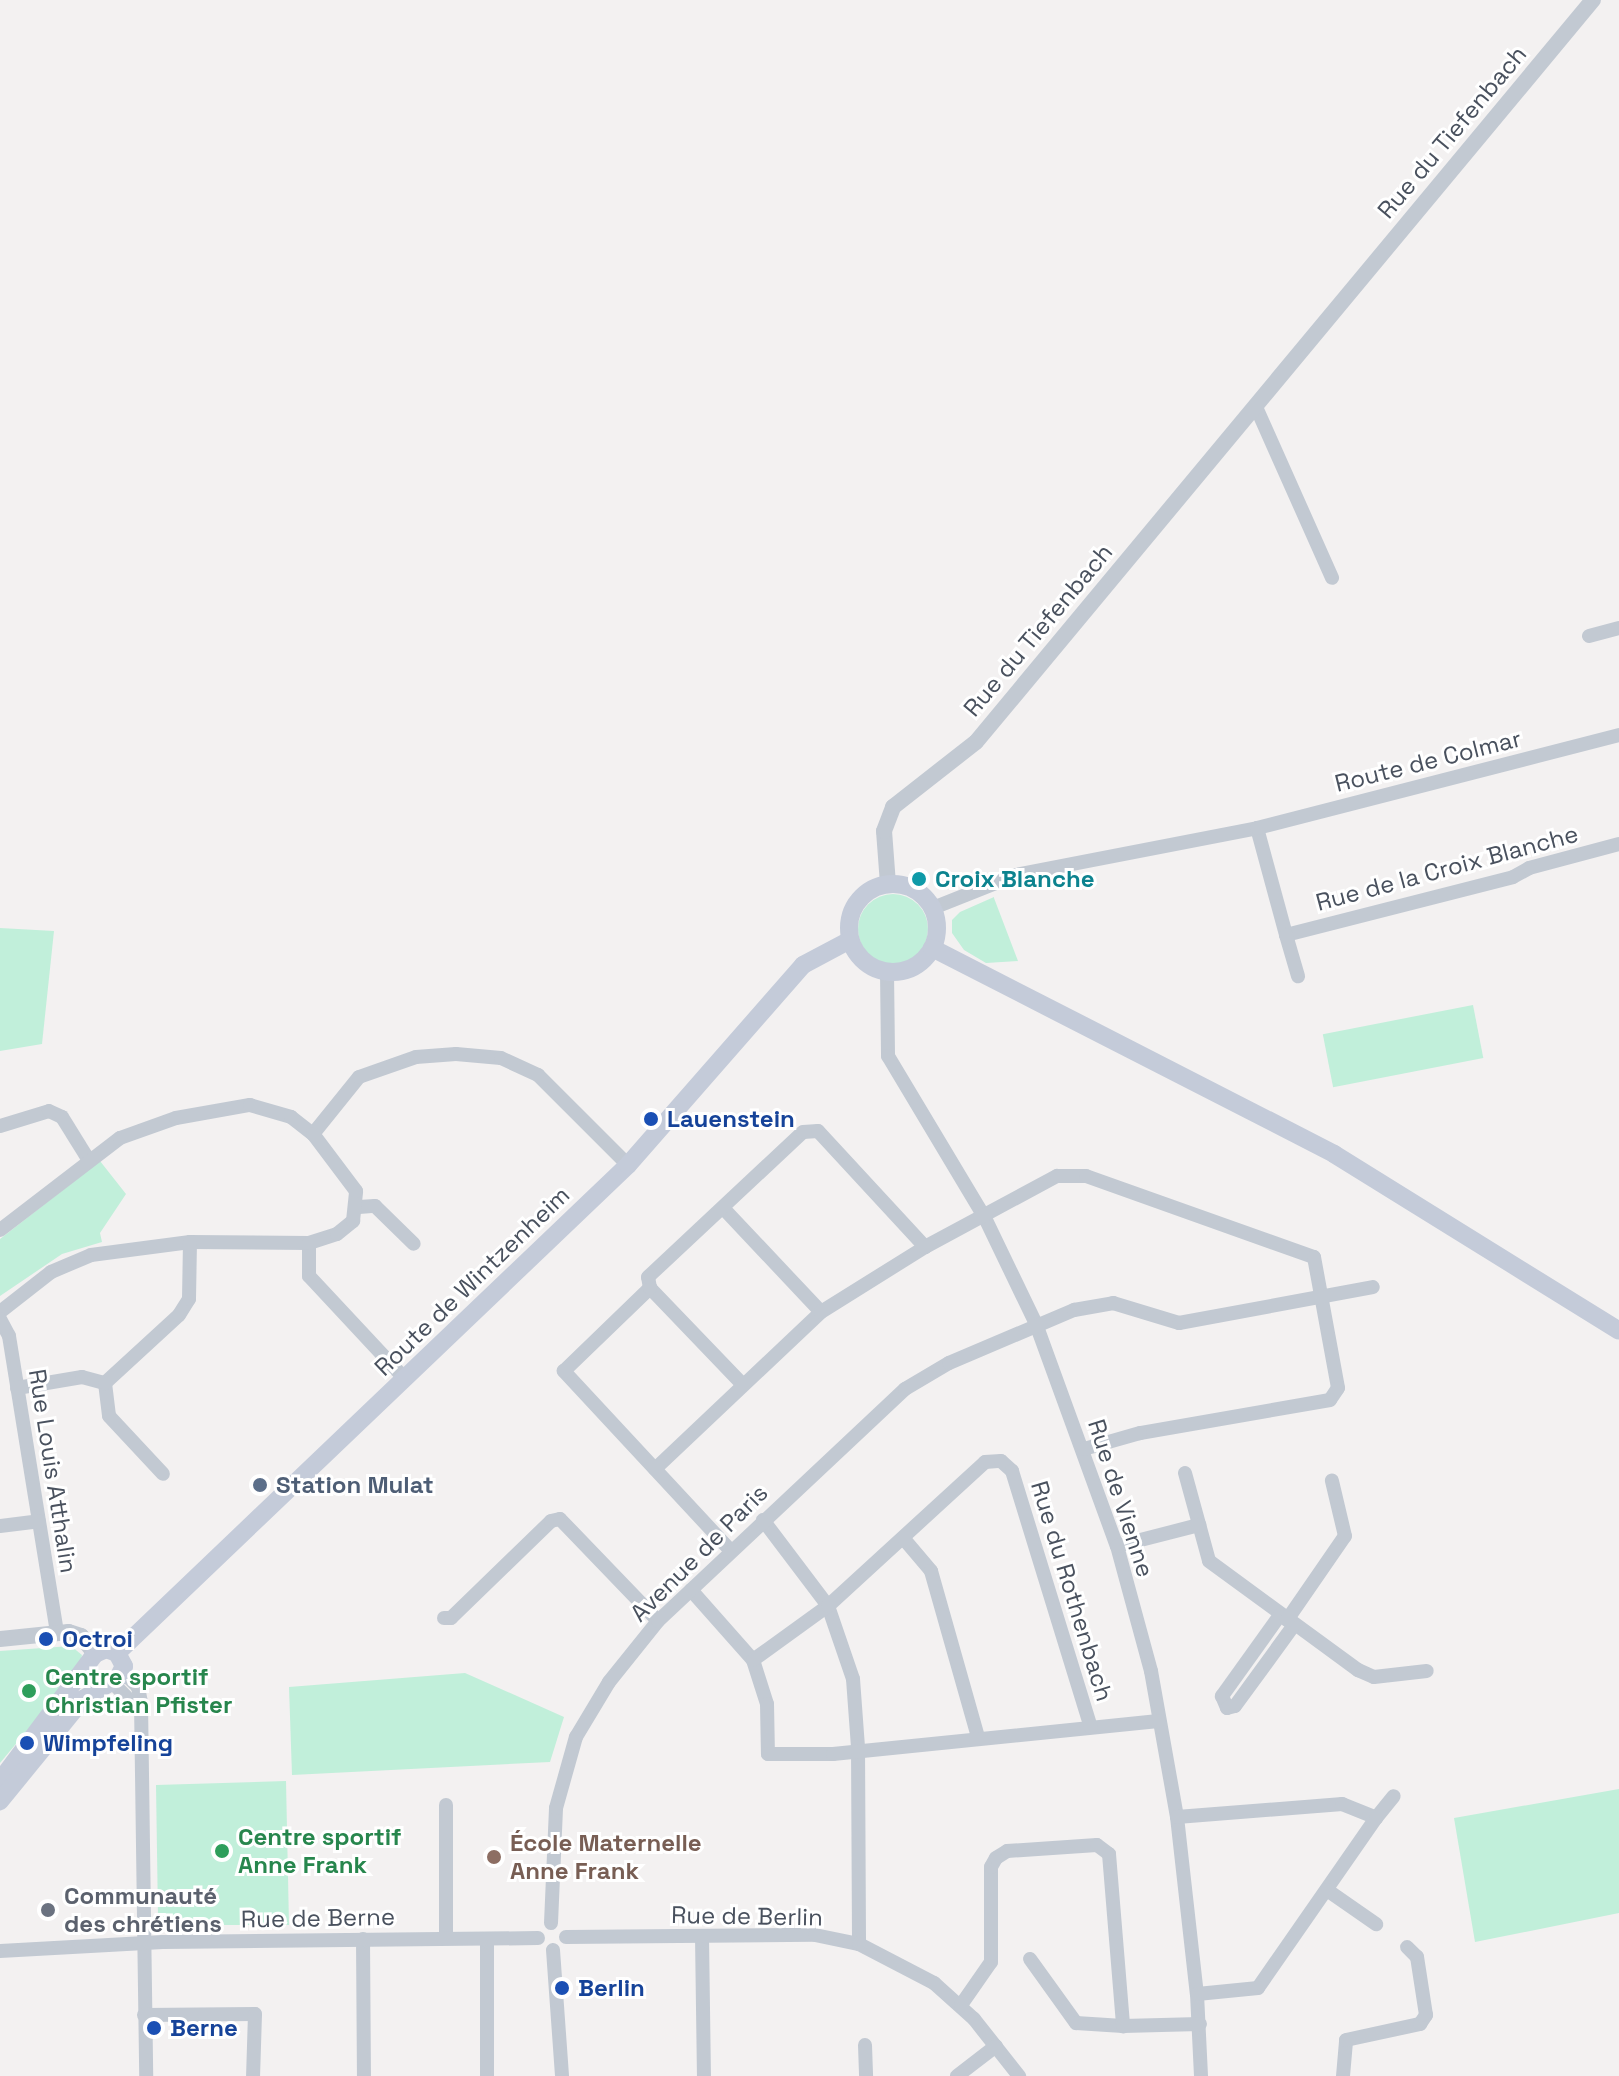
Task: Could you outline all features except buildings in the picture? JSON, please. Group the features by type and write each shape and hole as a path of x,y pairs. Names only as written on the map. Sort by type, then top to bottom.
{"main road":[{"path":"888,884 909,886 933,908 937,929 932,948 913,966 887,972 870,966 850,940 850,918 858,900 888,884"},
{"name":"Route de Wintzenheim","path":"117,1653 628,1165 803,965 850,940"},
{"path":"932,948 1334,1154 1619,1331"},
{"path":"0,1781 94,1656 106,1649 117,1653 117,1676"},
{"path":"94,1656 94,1676 117,1676"},
{"path":"0,1801 83,1699 117,1676"}],"street":[{"name":"Rue du Tiefenbach","path":"888,884 884,831 893,807 976,742 1593,0"},
{"path":"1256,407 1332,578"},
{"path":"1589,636 1619,628"},
{"name":"Route de Colmar","path":"1252,828 1619,735"},
{"path":"933,908 1016,875 1252,828 1298,976"},
{"name":"Rue de la Croix Blanche","path":"1286,935 1513,877 1529,868 1619,844"},
{"name":"Rue de Vienne","path":"887,972 888,1056 985,1218 1036,1324 1117,1546 1151,1671 1177,1817 1200,2024 1201,2076"},
{"path":"313,1134 346,1089 371,1071 416,1057 473,1055 501,1058 538,1075 628,1165"},
{"path":"0,1230 88,1159 120,1138 176,1118 250,1105 291,1117 313,1134 356,1191 359,1207 353,1221 337,1234 309,1243 190,1242 91,1255 51,1272 0,1312"},
{"path":"0,1126 49,1111 62,1117 88,1159"},
{"path":"743,1385 650,1288 648,1277 803,1132 818,1131 925,1247"},
{"path":"655,1469 821,1312 925,1247 985,1218 1057,1176 1086,1176 1314,1257 1338,1388 1330,1400 1140,1433 1084,1449"},
{"path":"359,1207 375,1206 414,1244"},
{"path":"724,1209 821,1312"},
{"path":"105,1383 189,1299 190,1242"},
{"path":"309,1243 309,1276 405,1379"},
{"name":"Avenue de Paris","path":"551,1923 556,1808 576,1737 609,1682 658,1621 905,1389 1036,1324 1113,1303 1179,1323 1373,1287"},
{"path":"650,1288 564,1371 731,1551"},
{"name":"Rue Louis Atthalin","path":"0,1319 9,1336 57,1632"},
{"path":"17,1388 82,1377 105,1383"},
{"path":"105,1383 109,1416 163,1474"},
{"name":"Rue du Rothenbach","path":"753,1660 828,1606 985,1462 1001,1461 1012,1471 1091,1727"},
{"path":"1185,1473 1209,1561 1287,1620 1374,1677 1427,1671"},
{"path":"1287,1620 1222,1696 1227,1708 1235,1706 1287,1620 1345,1536 1332,1481"},
{"path":"444,1618 451,1618 551,1521 560,1519 658,1621"},
{"path":"763,1520 828,1606 853,1679 858,1747 859,1944"},
{"path":"0,1526 39,1521"},
{"path":"1117,1546 1199,1525"},
{"path":"904,1539 931,1571 978,1737"},
{"path":"691,1590 753,1660 767,1704 768,1754 833,1754 858,1747 1158,1721"},
{"path":"0,1639 57,1632 81,1636 94,1656"},
{"path":"117,1676 138,1687 141,1713 146,2076"},
{"path":"1197,1994 1258,1988 1394,1796"},
{"path":"1177,1817 1342,1804 1376,1818"},
{"path":"446,1805 446,1938"},
{"path":"961,2005 991,1962 991,1867 996,1858 1007,1851 1097,1845 1109,1854 1123,2026"},
{"path":"1327,1890 1376,1924"},
{"path":"553,1950 566,1937 561,1926 551,1923 541,1928 538,1938 553,1950 562,2076"},
{"name":"Rue de Berlin","path":"566,1937 815,1935 859,1944 909,1967 961,2005 1019,2076"},
{"path":"702,1936 704,2076"},
{"name":"Rue de Berne","path":"0,1951 144,1943 538,1938"},
{"path":"363,1939 364,2076"},
{"path":"487,1939 487,2076"},
{"path":"1343,2076 1346,2040 1420,2024 1426,2015 1417,1957 1407,1947"},
{"path":"1030,1959 1076,2023 1123,2026 1200,2024"},
{"path":"144,2015 255,2014 253,2076"},
{"path":"865,2045 866,2076"},
{"path":"957,2076 996,2046"}],"green space":[{"path":"900,894 922,909 928,929 926,943 918,954 907,962 886,964 868,954 860,943 858,922 868,904 879,896"},
{"path":"994,897 1018,961 986,963 964,950 952,933 952,920 960,912"},
{"path":"0,928 54,931 42,1044 0,1051"},
{"path":"1473,1005 1483,1058 1333,1087 1323,1034"},
{"path":"100,1161 126,1194 100,1233 102,1242 62,1254 0,1296 0,1239"},
{"name":"Centre sportif Christian Pfister","path":"71,1646 82,1655 79,1668 0,1763 0,1651"},
{"path":"465,1673 564,1717 550,1762 292,1775 289,1687"},
{"name":"Centre sportif Anne Frank","path":"286,1781 289,1925 163,1925 158,1917 156,1785"},
{"path":"1619,1789 1619,1913 1475,1942 1454,1818"}],"place":[{"name":"Croix Blanche","path":"919,879"},
{"name":"Lauenstein","path":"651,1119"},
{"name":"Station Mulat","path":"260,1485"},
{"name":"Octroi","path":"46,1639"},
{"name":"Centre sportif Christian Pfister","path":"29,1691"},
{"name":"Wimpfeling","path":"27,1743"},
{"name":"Centre sportif Anne Frank","path":"222,1851"},
{"name":"École Maternelle Anne Frank","path":"494,1857"},
{"name":"Communauté des chrétiens","path":"48,1910"},
{"name":"Berlin","path":"562,1988"},
{"name":"Berne","path":"154,2028"}]}
